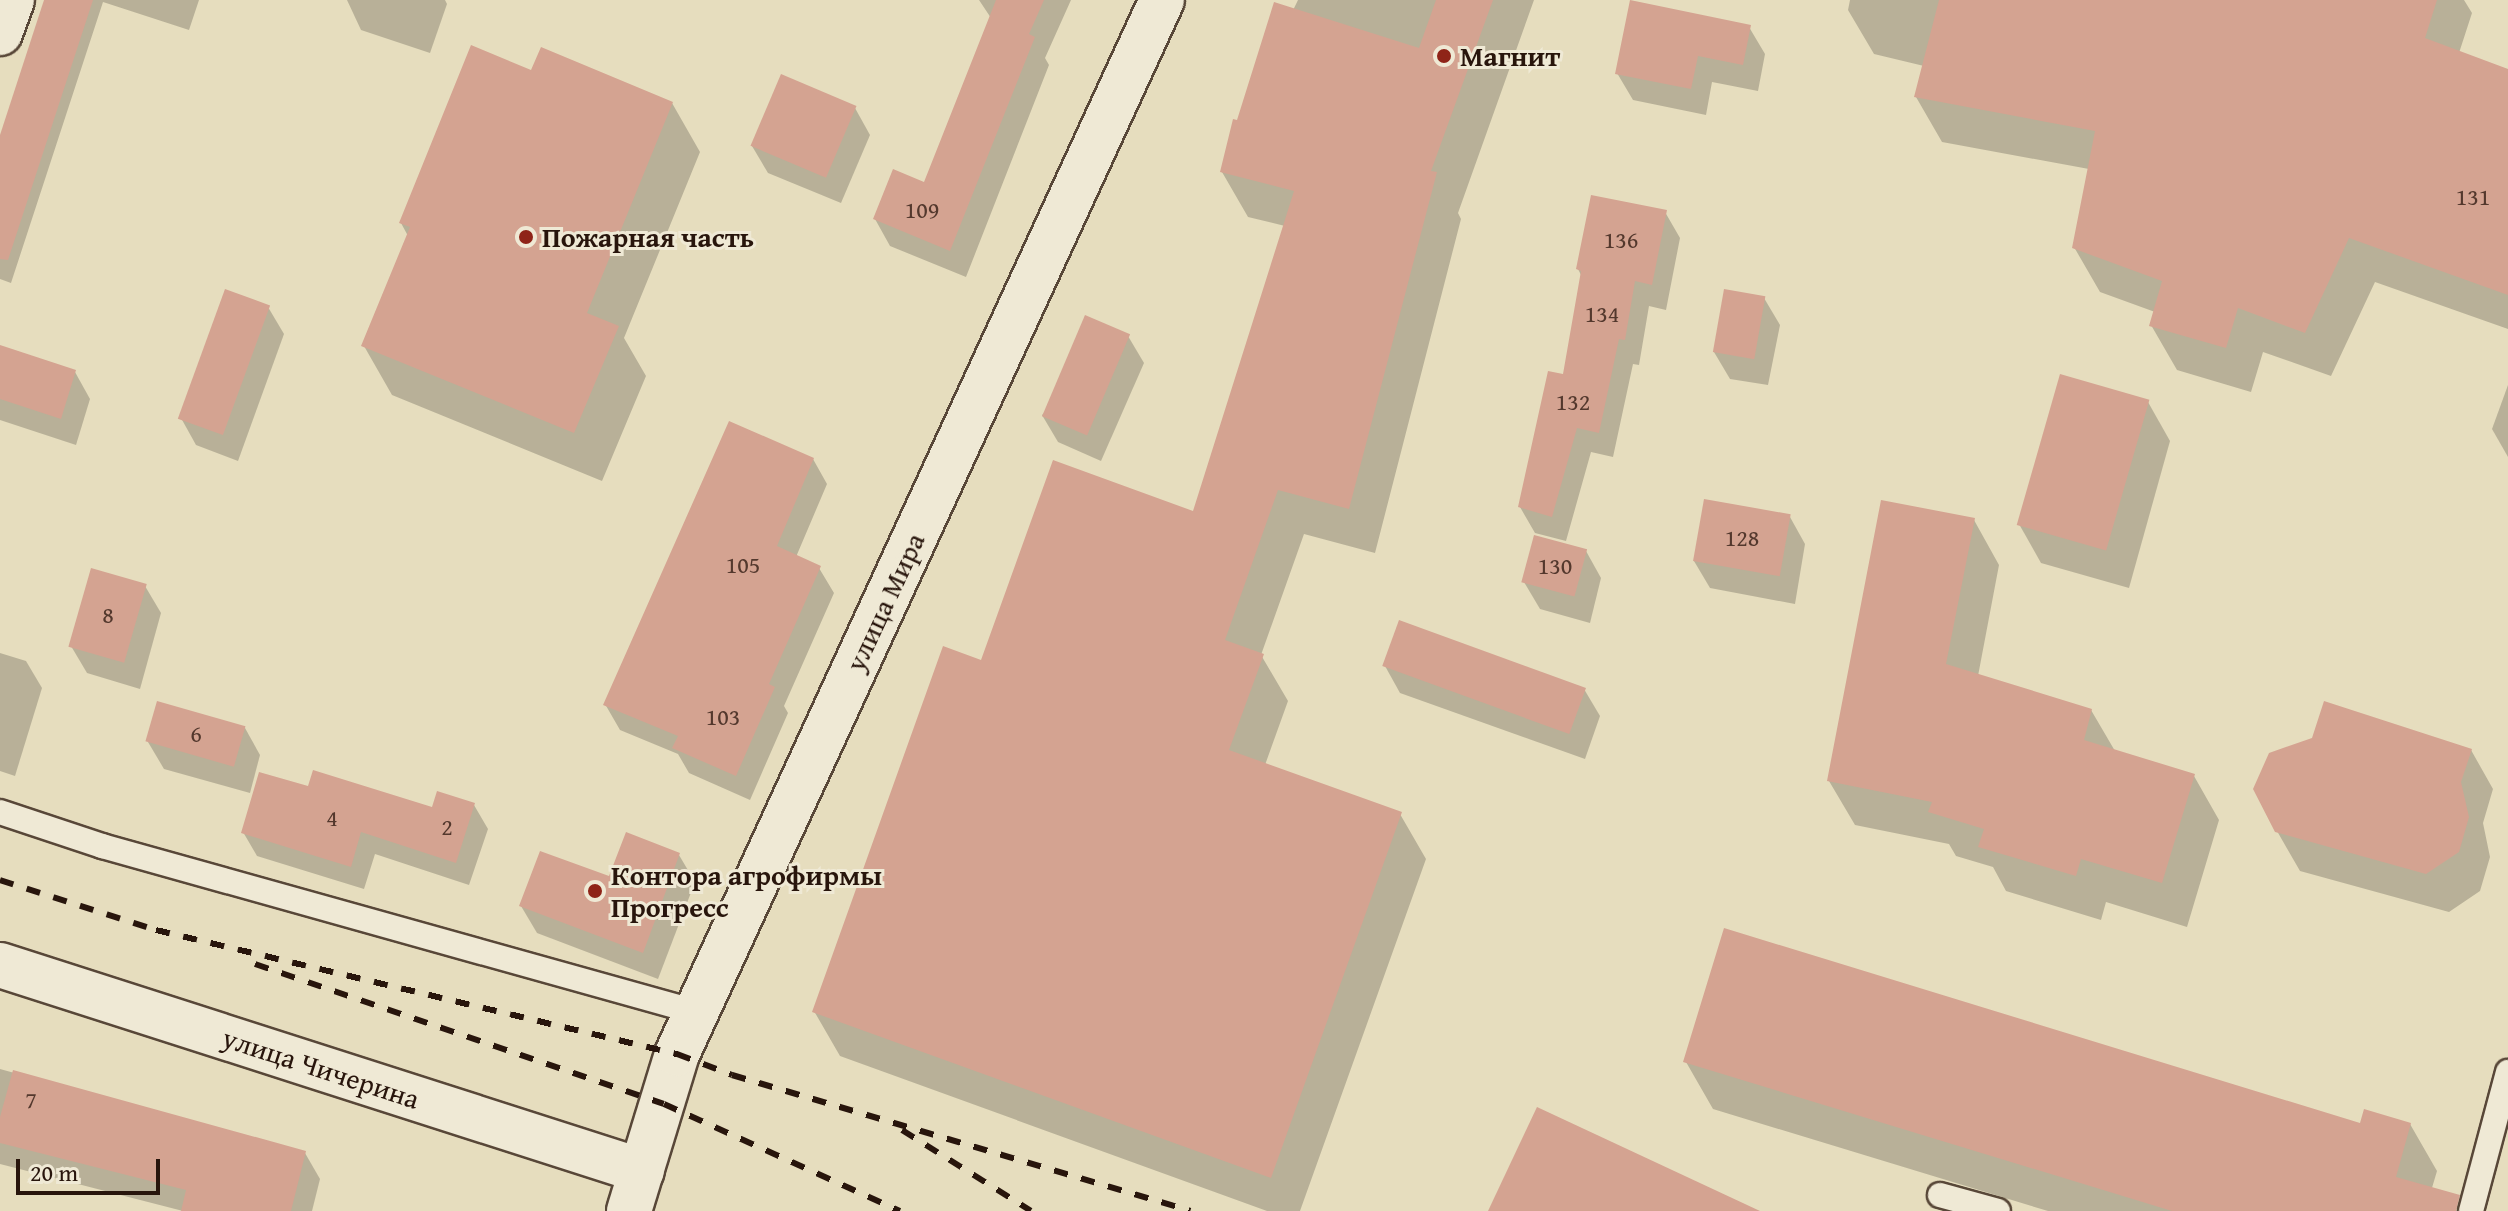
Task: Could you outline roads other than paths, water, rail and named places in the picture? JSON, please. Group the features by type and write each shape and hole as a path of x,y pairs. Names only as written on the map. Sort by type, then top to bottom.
{"street":[{"path":"0,33 12,0"},
{"name":"улица Мира","path":"635,1191 677,1054 1162,0"},
{"name":"улица Чичерина","path":"0,965 635,1191"}],"lane":[{"path":"0,812 102,846 696,1012"},
{"path":"2471,1211 2508,1072"},
{"path":"1940,1195 1998,1211"}],"railway":[{"path":"0,880 156,930 677,1054 732,1075 1190,1211"},
{"path":"255,964 664,1104 900,1211"},
{"path":"902,1130 1031,1211"}],"place":[{"name":"Магнит","path":"1444,56"},
{"name":"Пожарная часть","path":"526,237"},
{"name":"Контора агрофирмы Прогресс","path":"595,891"}]}
